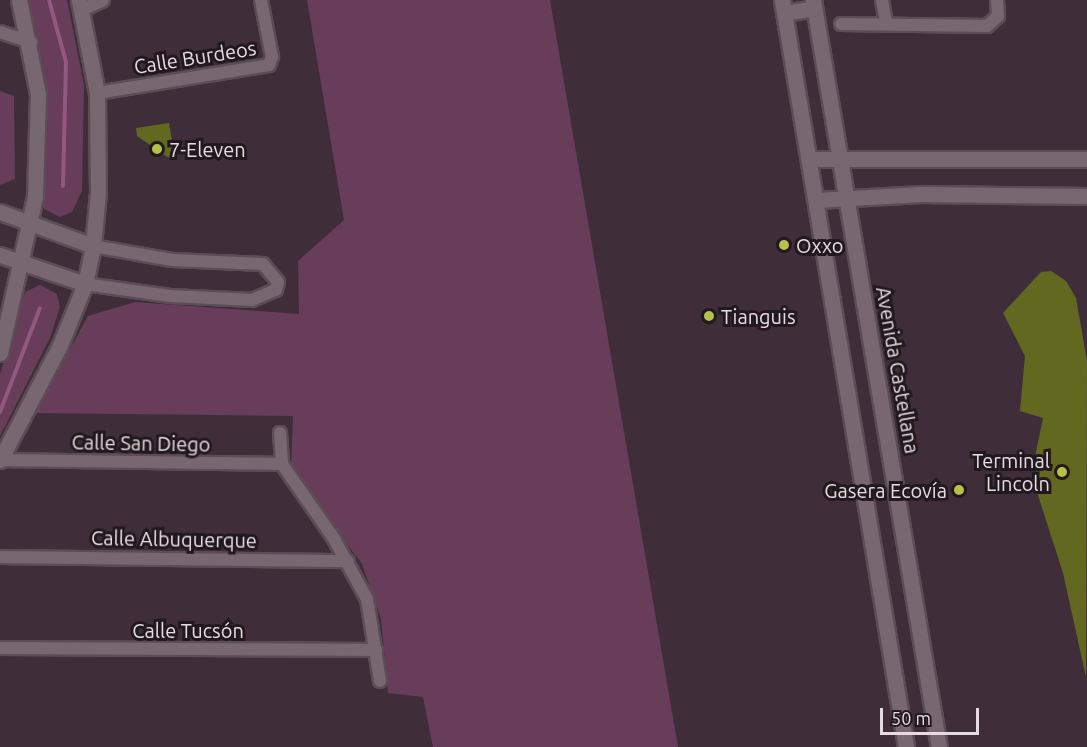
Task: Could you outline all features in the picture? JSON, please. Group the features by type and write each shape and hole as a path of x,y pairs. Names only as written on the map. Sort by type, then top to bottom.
{"street":[{"path":"0,353 22,264 35,196 38,94 31,42 20,0"},
{"path":"0,460 60,345 85,284 93,246 98,192 97,93 80,5 103,0"},
{"name":"Calle Burdeos","path":"97,93 269,65 272,57 261,0"},
{"path":"882,0 886,23"},
{"path":"841,24 987,26 998,16 997,0"},
{"path":"814,4 783,7 812,159 906,747"},
{"name":"Avenida Castellana","path":"814,4 939,747"},
{"path":"0,32 31,42"},
{"path":"812,159 1087,159"},
{"path":"817,200 1087,196"},
{"path":"0,212 29,225 93,246 172,260 263,264 278,282 276,290 252,300 170,296 85,284 0,255"},
{"path":"280,433 282,464 348,561 367,599 380,681"},
{"name":"Calle San Diego","path":"0,460 282,464"},
{"name":"Calle Albuquerque","path":"0,557 348,561"},
{"name":"Calle Tucsón","path":"0,648 376,650"}],"shaded area":[{"path":"28,0 67,0 84,85 82,191 72,212 60,217 44,209 39,198 44,79"},
{"path":"307,0 550,0 678,747 433,747 423,697 388,693 381,619 362,564 291,471 293,416 35,413 88,316 135,302 299,314 298,261 344,220"},
{"path":"0,91 14,96 15,179 0,185"},
{"path":"40,285 57,294 60,307 50,338 0,436 0,374 25,292"}],"building":[{"path":"169,123 175,157 169,158 137,136 136,128"},
{"name":"Terminal Lincoln","path":"1051,271 1066,281 1076,298 1087,361 1086,677 1063,573 1037,492 1036,452 1043,418 1020,411 1025,356 1003,313 1041,272"}],"waterway":[{"path":"49,0 66,62 63,186"},
{"path":"0,412 40,308"}],"place":[{"name":"7-Eleven","path":"157,149"},
{"name":"Oxxo","path":"784,245"},
{"name":"Tianguis","path":"709,316"},
{"name":"Terminal Lincoln","path":"1062,472"},
{"name":"Gasera Ecovía","path":"959,490"}]}
